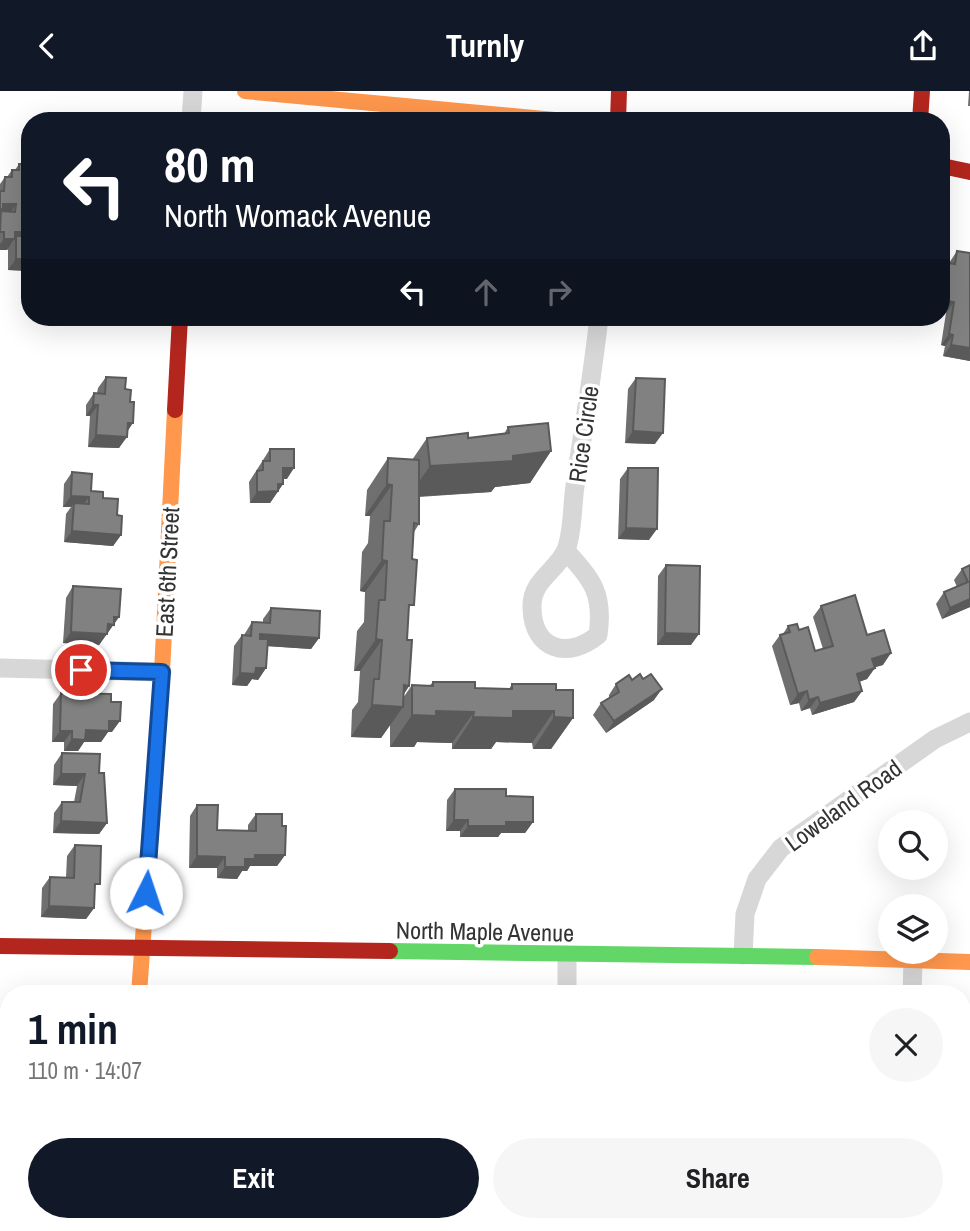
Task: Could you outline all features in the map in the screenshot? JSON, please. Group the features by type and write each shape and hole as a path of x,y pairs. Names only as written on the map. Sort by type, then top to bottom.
{"street":[{"path":"192,112 193,91"},
{"path":"245,91 469,112"},
{"path":"619,112 620,91"},
{"path":"921,112 922,91"},
{"path":"950,168 970,172"},
{"name":"East 6th Street","path":"140,985 162,672 180,326"},
{"name":"Rice Circle","path":"566,551 599,326"},
{"path":"566,551 594,586 600,599 598,635 584,646 570,650 554,647 541,636 533,625 531,605 539,580 566,551"},
{"path":"0,669 162,672"},
{"name":"Loweland Road","path":"743,955 745,914 757,879 781,848 935,739 970,722"},
{"name":"North Maple Avenue","path":"0,946 567,955 743,955 878,960"},
{"path":"567,955 567,985"},
{"name":"North Maple Avenue","path":"948,961 970,961"},
{"path":"912,985 913,964"}],"building":[{"path":"21,164 21,232 15,232 15,239 4,239 4,232 0,232 1,211 15,212 16,204 3,204 3,209 0,209 0,191 4,191 5,177 12,177 12,170 19,170"},
{"path":"16,236 21,236 21,259 16,259"},
{"path":"957,251 970,253 970,348 951,345 953,335 949,334 954,302 950,301 950,263 955,264"},
{"path":"106,377 126,378 125,389 131,390 130,402 134,402 133,423 128,423 127,437 96,435 98,405 93,405 94,393 105,394"},
{"path":"636,378 665,379 663,433 633,431"},
{"path":"548,423 551,451 513,456 513,461 430,466 427,438 468,433 468,438 509,433 508,427"},
{"path":"270,449 294,449 294,468 283,468 283,484 278,484 278,491 257,492 257,471 263,470 263,461 270,461"},
{"path":"388,458 419,460 419,524 414,523 412,559 417,560 414,605 409,605 407,640 412,640 409,686 404,685 403,707 372,705 374,679 379,679 382,640 376,639 379,600 385,600 387,561 382,560 384,521 390,521 392,485 387,484"},
{"path":"628,468 658,468 657,529 626,528"},
{"path":"72,472 92,474 91,491 103,492 103,498 118,499 117,515 122,516 121,535 72,531 74,503 89,504 89,497 71,496"},
{"path":"666,565 700,566 699,634 665,633"},
{"path":"970,565 970,599 950,608 944,592 968,582 962,569"},
{"path":"73,586 121,589 119,617 114,617 114,625 108,624 107,634 71,632"},
{"path":"855,595 867,635 884,630 891,653 872,659 875,668 857,674 862,691 820,703 818,697 809,700 807,691 798,694 780,635 790,632 788,626 797,624 799,630 808,627 815,651 833,646 821,606"},
{"path":"271,608 320,611 319,638 260,634 260,639 268,639 266,668 256,668 255,674 240,673 242,635 251,636 252,622 270,623"},
{"path":"640,674 643,679 651,674 662,689 614,721 601,703 619,692 616,684 629,675 632,680"},
{"path":"433,682 475,682 475,688 512,689 512,684 556,684 556,690 573,690 573,718 554,717 554,711 513,711 513,718 473,717 474,712 436,711 436,716 412,715 412,685 433,686"},
{"path":"61,693 111,694 111,702 121,702 120,721 109,721 109,731 86,730 85,740 72,739 72,731 60,731"},
{"path":"62,753 100,754 99,773 104,773 107,823 61,821 62,802 80,802 85,774 61,774"},
{"path":"455,789 506,789 506,796 533,797 533,822 506,822 506,826 468,826 468,820 454,820"},
{"path":"197,805 218,805 217,830 256,831 256,814 282,814 282,826 286,826 285,855 255,855 255,859 245,859 245,867 225,867 225,857 197,856"},
{"path":"75,845 101,846 100,884 95,884 94,908 49,906 50,877 74,878"}],"traffic: fast":[{"path":"390,951 817,957"}],"traffic: slow":[{"path":"245,91 469,112"},
{"path":"140,985 162,672 175,410"},
{"path":"817,957 970,962"}],"traffic: jam":[{"path":"618,112 619,91"},
{"path":"921,112 922,91"},
{"path":"950,168 970,172"},
{"path":"175,410 180,326"},
{"path":"0,946 390,951"}],"route":[{"path":"81,670 162,672 146,893"}]}
